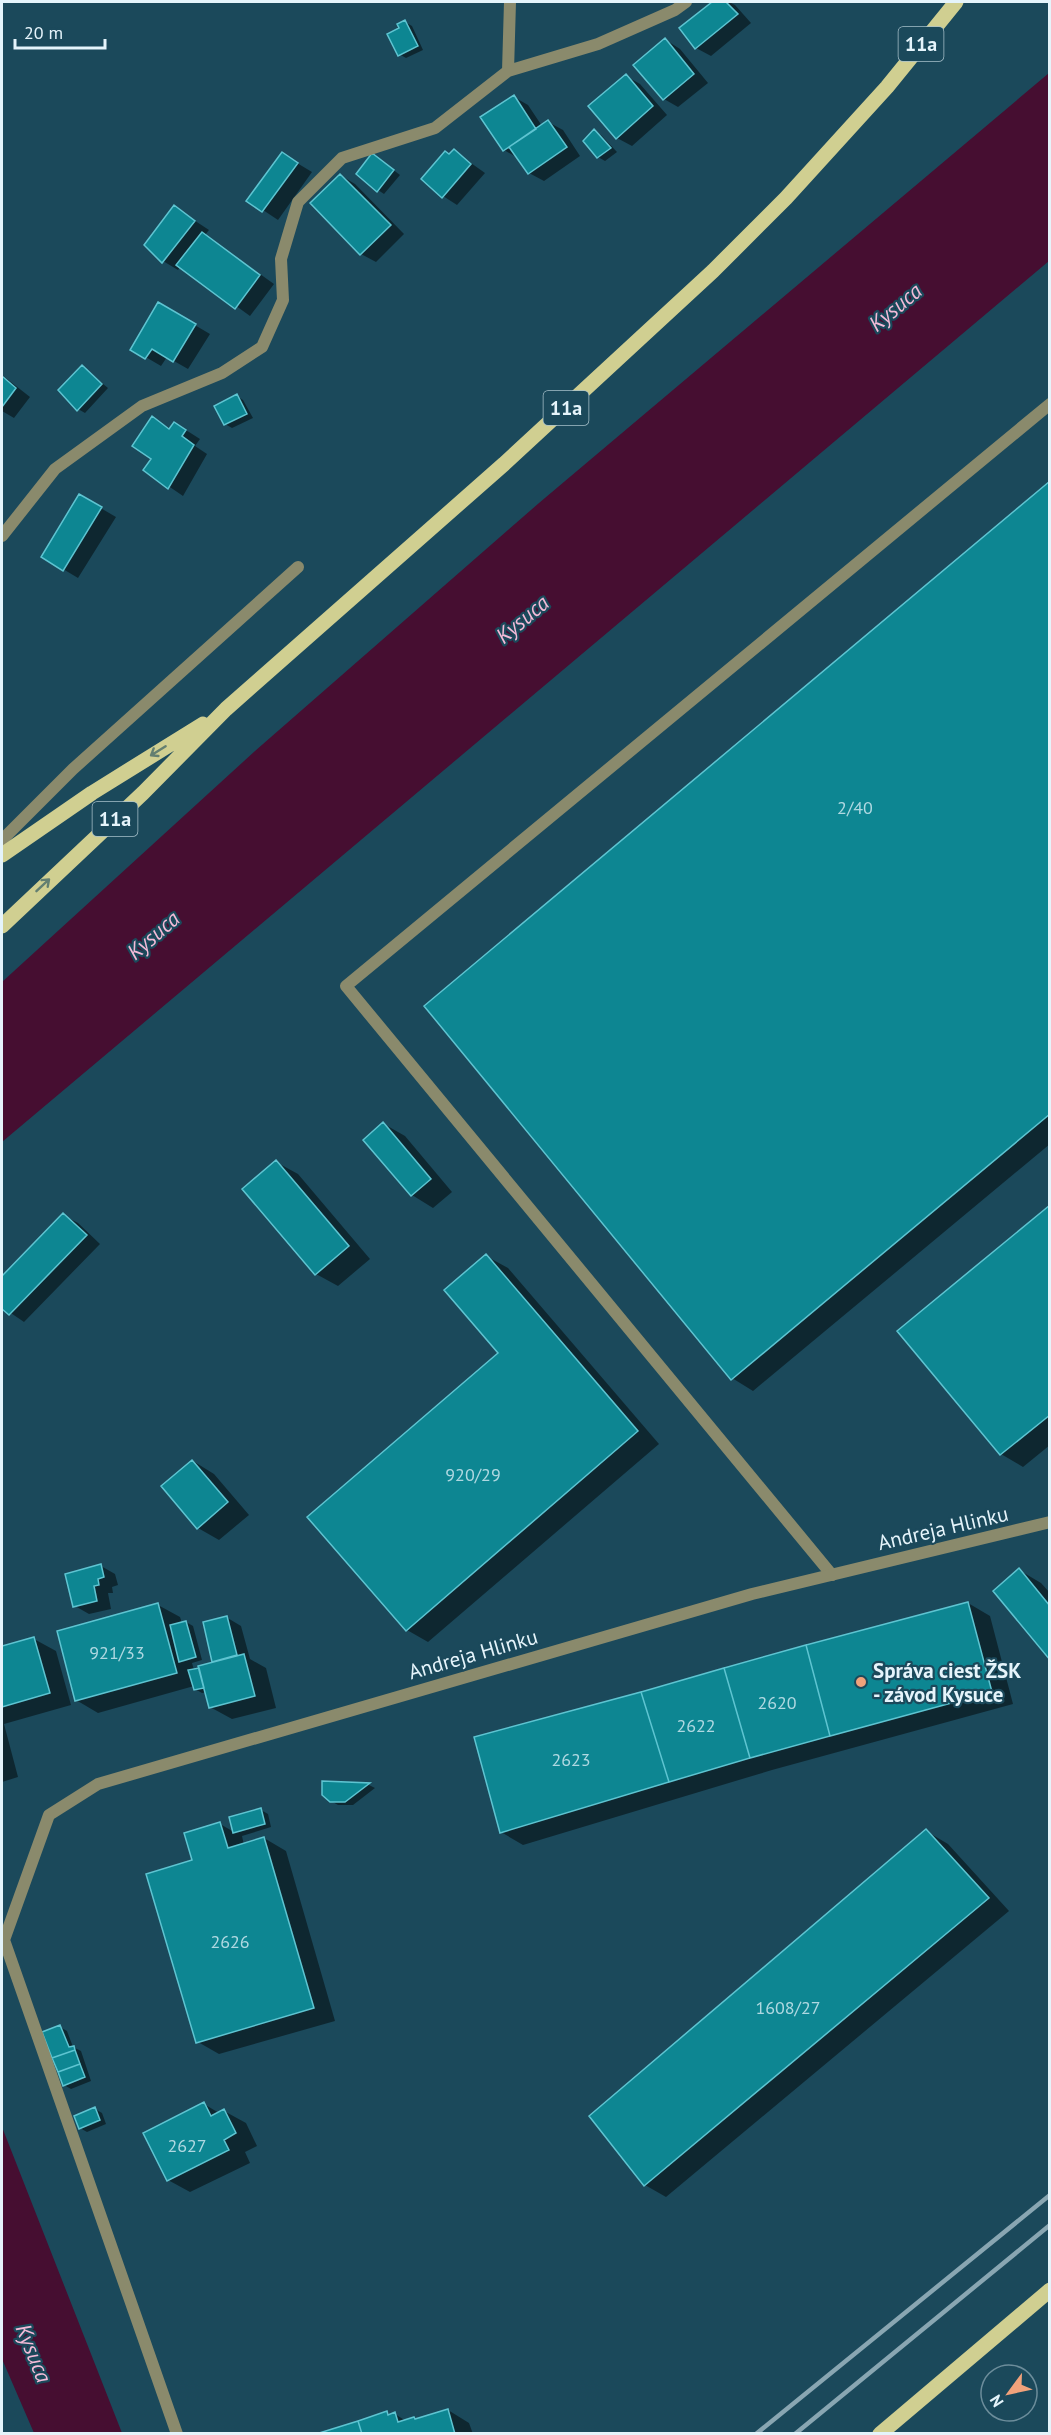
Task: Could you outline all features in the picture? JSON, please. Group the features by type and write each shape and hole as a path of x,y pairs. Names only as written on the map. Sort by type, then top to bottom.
{"main road":[{"name":"11a","path":"2,926 142,794 226,710 504,464 713,271 786,198 887,87 956,2"},
{"name":"11a","path":"2,855 92,792 226,710"},
{"path":"880,2433 1050,2290"}],"street":[{"path":"508,71 510,2"},
{"path":"2,536 55,469 142,406 222,373 262,347 283,300 281,259 298,202 342,158 435,128 508,71 598,44 675,10 686,2"},
{"path":"832,1575 346,986 1050,404"},
{"path":"2,840 73,769 298,567"},
{"name":"Andreja Hlinku","path":"3,1941 50,1815 98,1784 752,1594 1050,1522"},
{"path":"3,1941 177,2433"}],"water":[{"name":"Kysuca","path":"1049,73 1049,261 2,1142 2,982 255,751 539,503"},
{"name":"Kysuca","path":"2,2127 122,2433 34,2433 2,2359"}],"building":[{"path":"712,2 726,2 738,14 695,49 679,28"},
{"path":"405,20 418,46 398,56 387,34 399,28 397,24"},
{"path":"665,38 694,74 663,100 633,65"},
{"path":"626,74 653,106 616,139 588,106"},
{"path":"514,95 536,129 503,151 480,117"},
{"path":"548,120 567,147 528,174 509,147"},
{"path":"594,129 611,148 597,158 583,141"},
{"path":"454,149 471,164 442,198 421,179 445,151 449,154"},
{"path":"282,152 298,163 262,212 246,201"},
{"path":"372,153 394,170 377,192 356,174"},
{"path":"340,174 391,225 360,255 310,203"},
{"path":"174,205 195,221 162,263 144,245"},
{"path":"202,232 260,275 235,309 176,265"},
{"path":"158,302 196,324 173,362 152,349 145,359 130,350"},
{"path":"82,365 102,384 77,411 58,390"},
{"path":"2,376 16,388 2,407"},
{"path":"237,394 247,414 224,425 214,406"},
{"path":"152,416 169,429 174,422 186,430 182,436 194,445 168,489 143,470 151,459 132,446"},
{"path":"1050,481 1050,1114 731,1380 424,1006"},
{"path":"79,494 102,507 63,571 41,557"},
{"path":"383,1122 431,1179 411,1196 363,1140"},
{"path":"276,1160 349,1246 315,1275 242,1189"},
{"path":"1050,1205 1050,1415 1000,1455 897,1331"},
{"path":"63,1213 87,1235 9,1315 2,1309 2,1276"},
{"path":"486,1254 638,1431 406,1631 307,1517 498,1353 444,1290"},
{"path":"192,1460 228,1502 197,1529 161,1486"},
{"path":"101,1564 104,1577 98,1579 99,1585 94,1586 97,1601 73,1607 65,1574"},
{"path":"1019,1568 1050,1606 1050,1660 993,1591"},
{"path":"968,1602 992,1692 830,1736 806,1645"},
{"path":"158,1603 177,1673 75,1701 57,1631"},
{"path":"227,1616 237,1655 212,1662 203,1622"},
{"path":"186,1621 196,1657 179,1662 170,1625"},
{"path":"34,1637 50,1693 2,1707 2,1646"},
{"path":"806,1645 830,1736 750,1758 724,1668"},
{"path":"244,1654 255,1696 209,1708 198,1666"},
{"path":"199,1668 204,1688 194,1690 188,1670"},
{"path":"724,1668 750,1758 669,1782 641,1692"},
{"path":"641,1692 669,1782 500,1833 474,1737"},
{"path":"322,1781 370,1783 345,1802 330,1802 322,1795"},
{"path":"261,1808 265,1824 233,1833 229,1817"},
{"path":"220,1822 228,1848 264,1837 314,2008 196,2043 146,1874 192,1860 184,1833"},
{"path":"926,1829 989,1898 644,2186 589,2116"},
{"path":"60,2025 69,2047 74,2046 75,2050 52,2058 42,2032"},
{"path":"75,2050 80,2064 58,2072 52,2058"},
{"path":"80,2064 85,2077 63,2086 58,2072"},
{"path":"204,2102 211,2116 224,2109 236,2133 224,2140 229,2150 167,2181 143,2133"},
{"path":"95,2107 100,2120 79,2129 74,2116"},
{"path":"448,2409 455,2434 362,2434 358,2421 387,2411 388,2415 395,2412 398,2422"},
{"path":"358,2421 362,2434 316,2434"}],"railway":[{"path":"756,2434 1050,2195"},
{"path":"795,2434 1050,2225"}],"place":[{"name":"Správa ciest ŽSK - závod Kysuce","path":"861,1682"}]}
